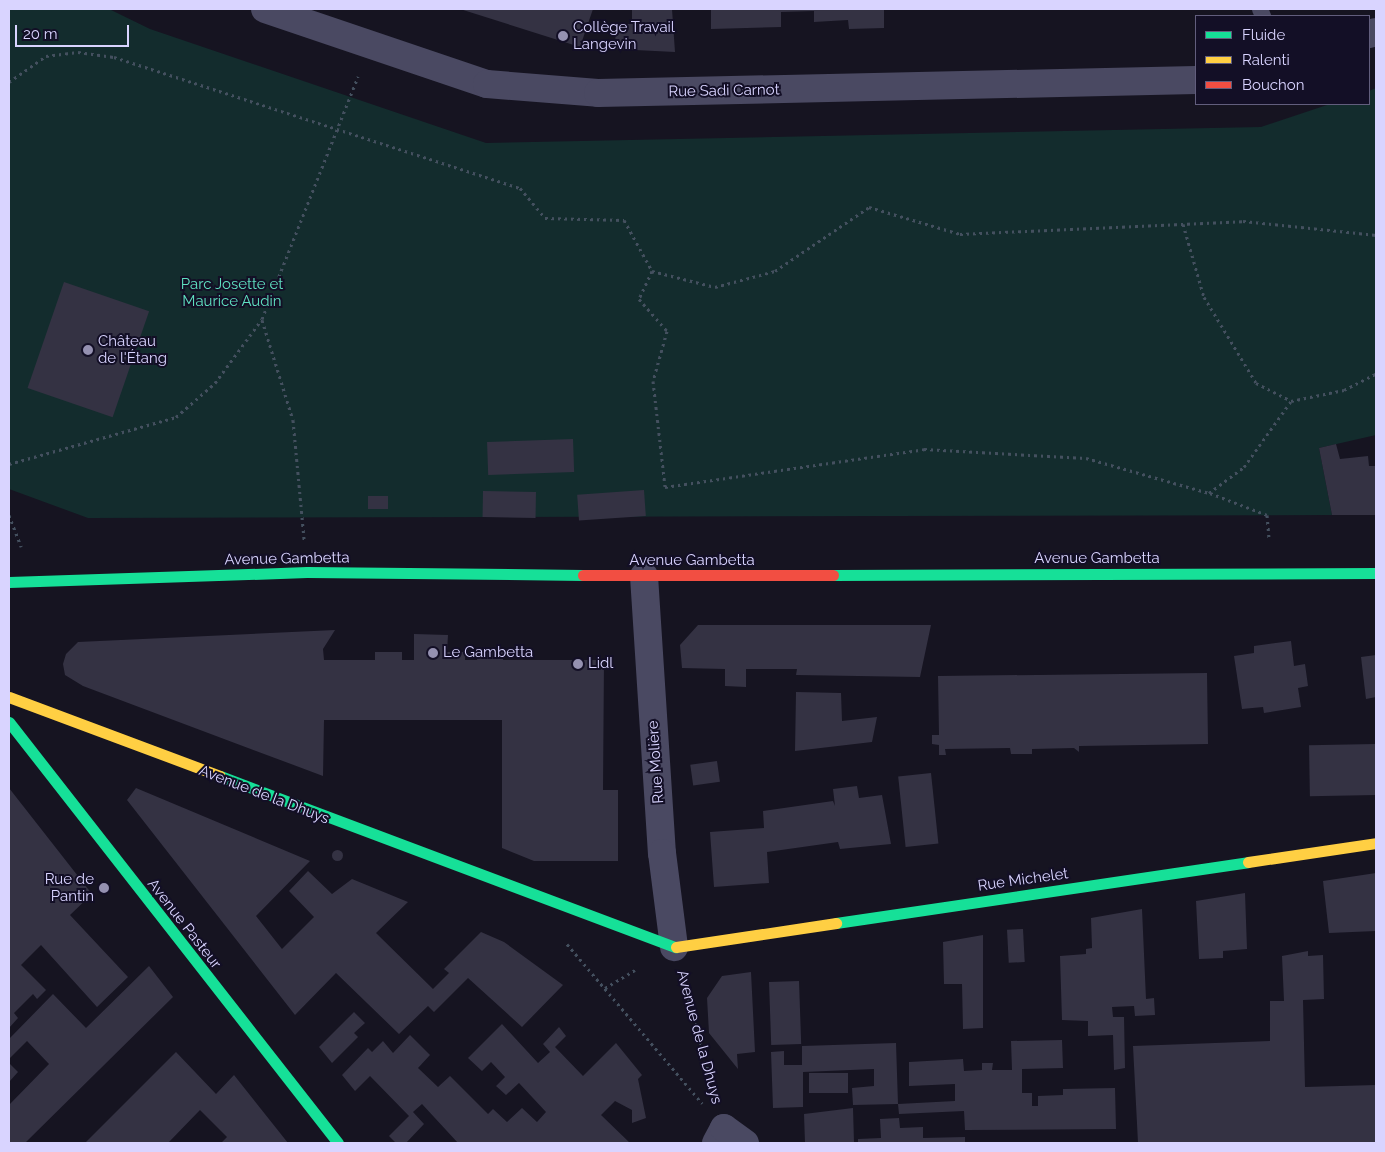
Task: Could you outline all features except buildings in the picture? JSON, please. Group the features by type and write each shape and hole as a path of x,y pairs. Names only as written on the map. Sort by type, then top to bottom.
{"main road":[{"name":"Avenue Gambetta","path":"9,582 307,572 644,576 1376,573"},
{"name":"Avenue de la Dhuys","path":"9,697 674,947"},
{"name":"Avenue Pasteur","path":"9,722 337,1143"},
{"name":"Rue Michelet","path":"674,947 1376,844"}],"street":[{"name":"Rue Sadi Carnot","path":"265,9 368,47 487,84 598,93 1195,80"},
{"name":"Rue Molière","path":"644,576 662,853 674,947"}],"path":[{"path":"9,464 176,417 215,383 262,319 368,47"},
{"path":"9,82 46,56 78,52 114,57 336,131 520,188 546,218 624,220 652,270 715,286 775,271 869,207 960,234 1243,221 1376,235"},
{"path":"1183,224 1204,297 1256,383 1291,401 1344,390 1376,374"},
{"path":"652,270 639,299 667,331 653,380 665,488 924,449 1086,458 1209,493 1267,515 1270,574"},
{"path":"262,319 292,420 307,572"},
{"path":"1209,493 1244,467 1291,401"},
{"name":"Avenue de la Dhuys","path":"560,935 728,1138"},
{"name":"Avenue de la Dhuys","path":"605,988 674,947 728,1138"}],"green space":[{"name":"Parc Josette et Maurice Audin","path":"9,9 109,9 150,29 486,143 1261,127 1327,105 1370,105 1370,91 1376,88 1376,435 1319,448 1332,515 88,518 9,489"}],"traffic: fast":[{"path":"9,582 307,572 583,575"},
{"path":"833,575 1376,573"},
{"path":"9,722 338,1143"},
{"path":"220,776 676,947"},
{"path":"836,923 1248,862"}],"traffic: slow":[{"path":"9,697 220,776"},
{"path":"1248,862 1376,843"},
{"path":"676,947 836,923"}],"traffic: jam":[{"path":"583,575 833,575"}],"place":[{"name":"Collège Travail Langevin","path":"563,36"},
{"name":"Château de l'Étang","path":"88,350"},
{"name":"Le Gambetta","path":"433,653"},
{"name":"Lidl","path":"578,664"},
{"name":"Rue de Pantin","path":"104,888"}]}
